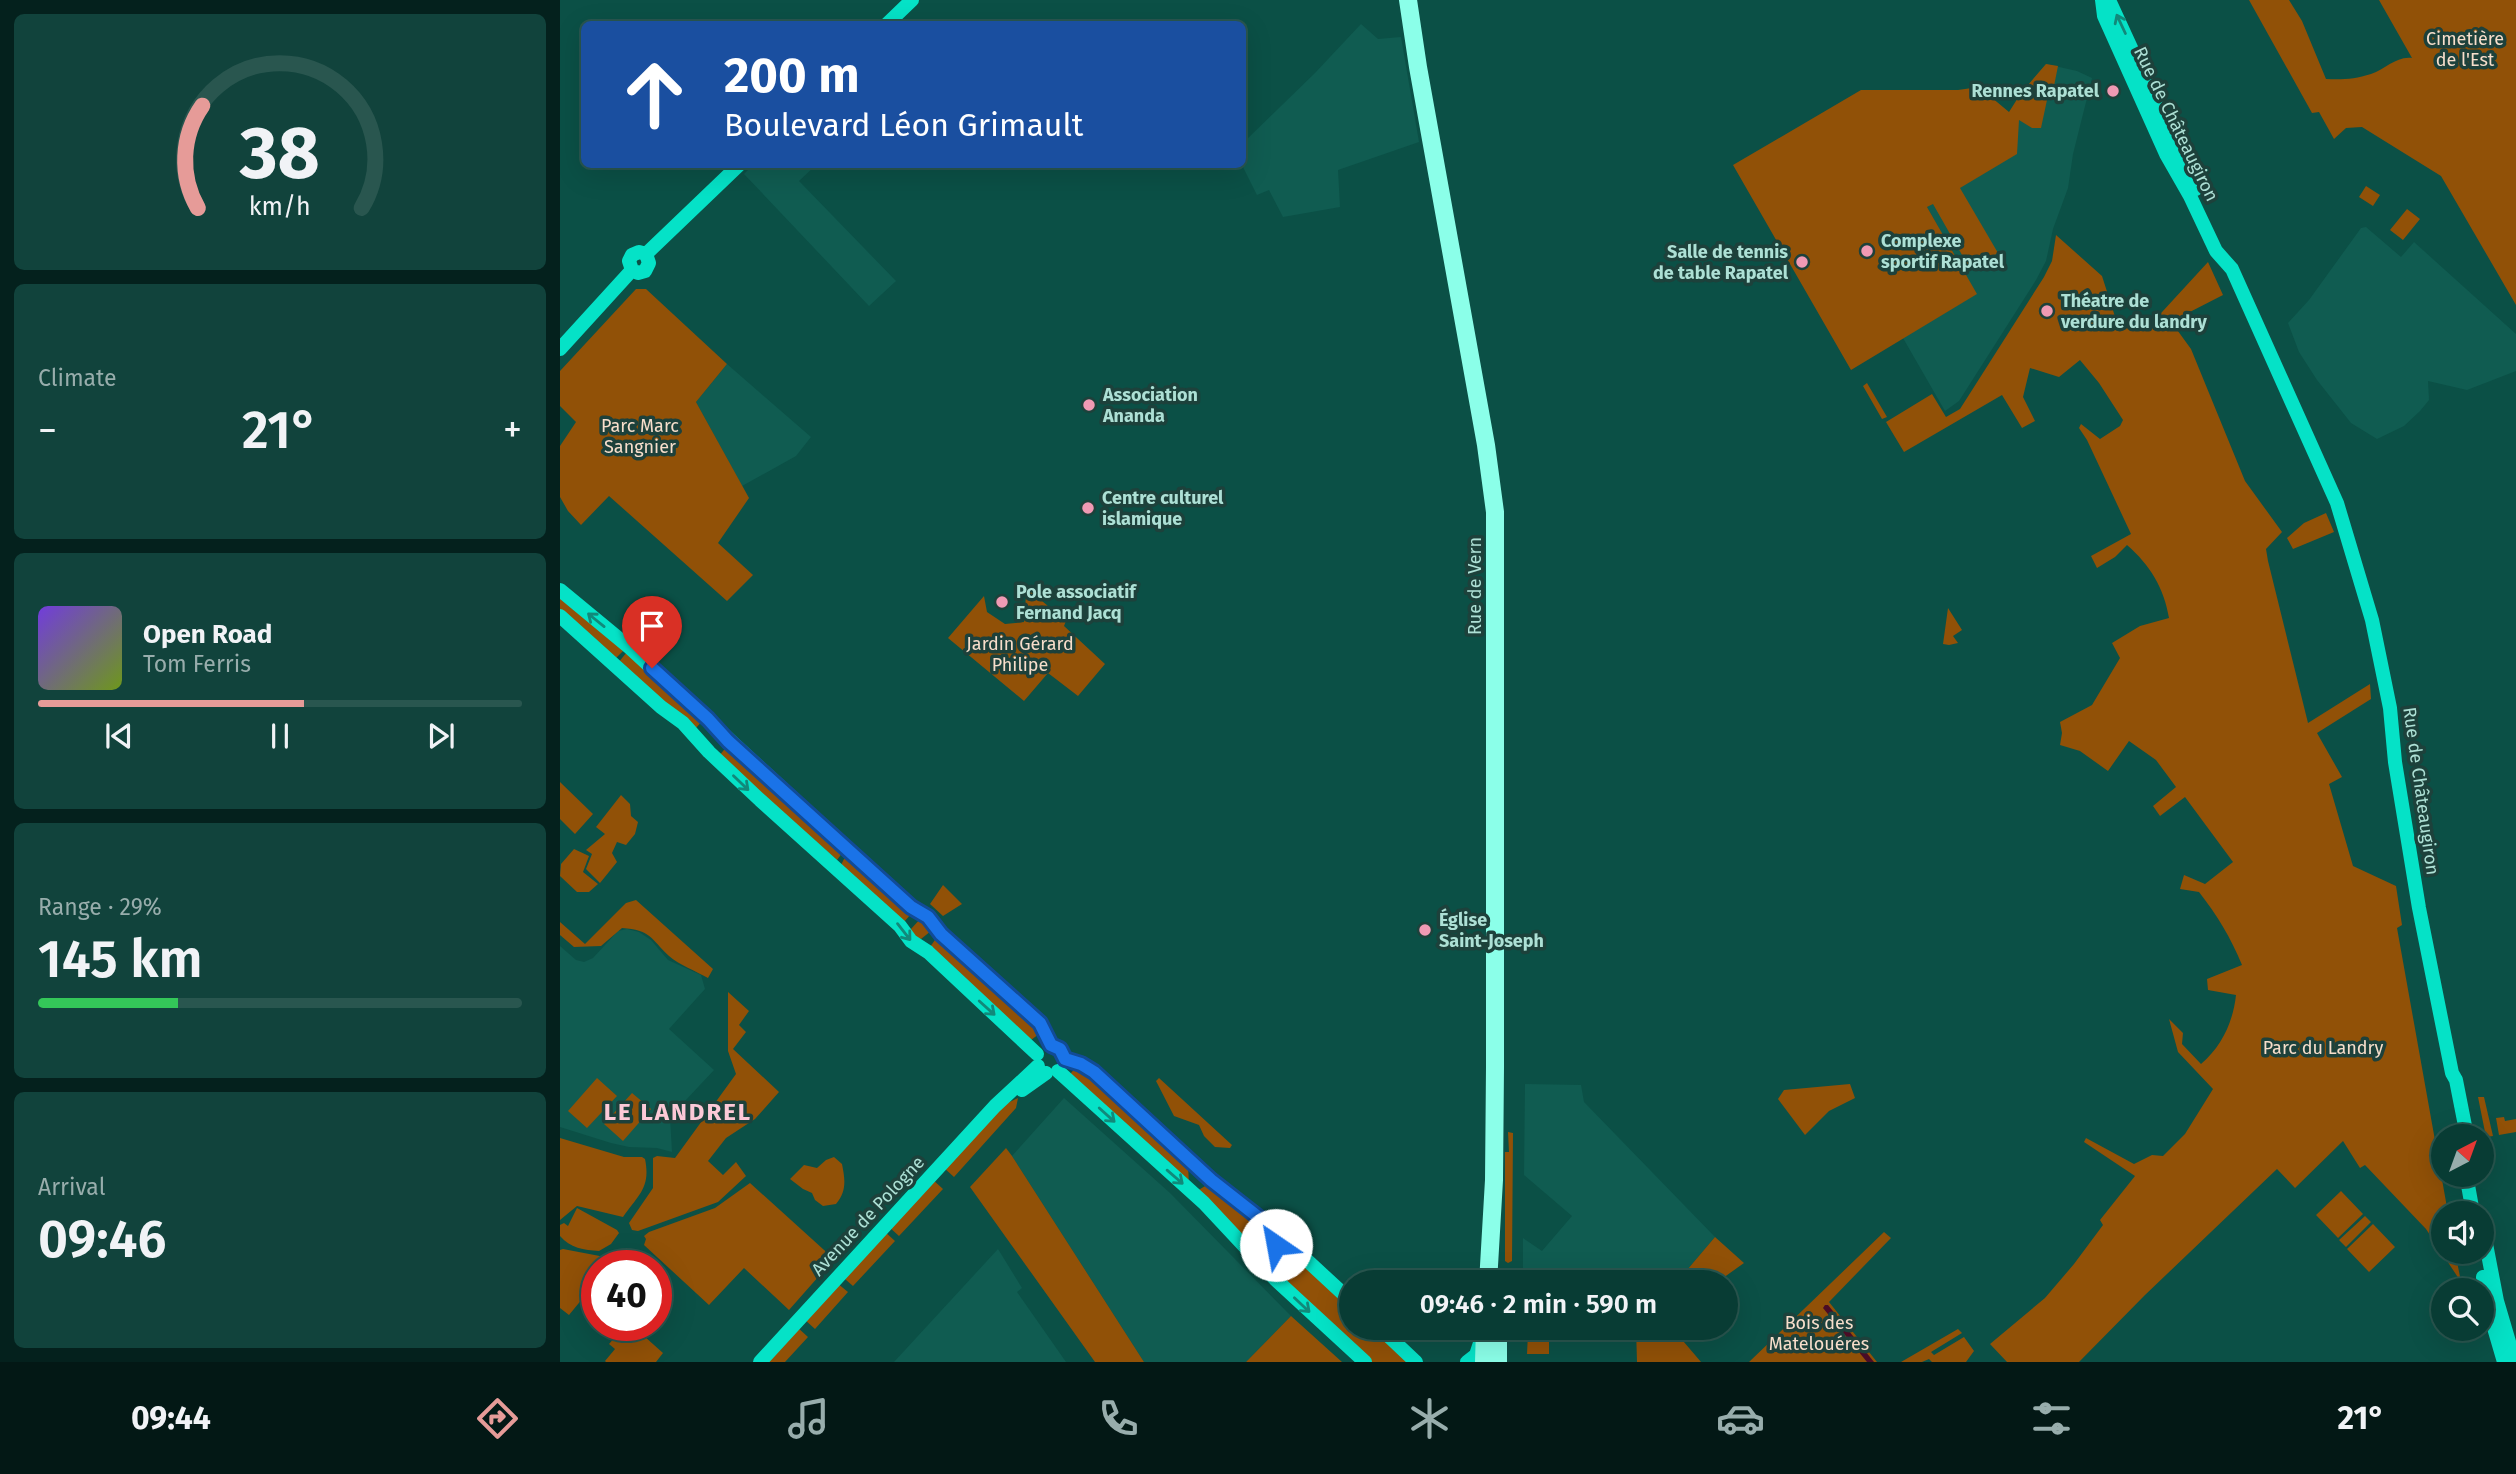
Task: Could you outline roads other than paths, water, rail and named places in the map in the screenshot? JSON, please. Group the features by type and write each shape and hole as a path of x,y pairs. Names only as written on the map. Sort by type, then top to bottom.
{"main road":[{"path":"890,21 912,0"},
{"name":"Rue de Vern","path":"1408,0 1486,445 1495,512 1494,1180 1498,1270"},
{"name":"Rue de Châteaugiron","path":"2102,0 2104,16 2166,155 2190,196 2216,251 2232,268 2342,519 2381,654 2395,762 2419,908 2465,1124"},
{"name":"Rue de Châteaugiron","path":"2109,0 2224,250 2225,262"},
{"path":"560,349 632,270 638,273 645,271 649,263 646,254 736,168"},
{"path":"560,590 680,693 728,741 911,907 928,917 941,934 1040,1023 1051,1045 1060,1049 1049,1065"},
{"path":"560,616 661,707 689,728 709,752 900,926 911,941 933,956 1049,1065 1204,1203 1275,1279 1365,1362"},
{"path":"1049,1065 1081,1064 1094,1072 1211,1180 1272,1228 1339,1290"},
{"name":"Avenue de Pologne","path":"760,1362 1004,1097 1026,1088 1049,1065"},
{"name":"Rue de Châteaugiron","path":"2452,1073 2449,1082 2458,1124"},
{"name":"Rue de Vern","path":"1489,1270 1494,1180"},
{"path":"1248,1249 1261,1256 1272,1252 1277,1237 1272,1228"},
{"path":"2481,1264 2487,1304 2504,1362"},
{"path":"2490,1264 2515,1362"},
{"path":"1393,1340 1416,1362"},
{"path":"1467,1362 1476,1355 1481,1340"},
{"path":"1484,1362 1485,1340"},
{"path":"1498,1340 1498,1362"}],"place":[{"name":"Rennes Rapatel","path":"2113,91"},
{"name":"Complexe sportif Rapatel","path":"1867,251"},
{"name":"Salle de tennis de table Rapatel","path":"1802,262"},
{"name":"Théatre de verdure du landry","path":"2047,311"},
{"name":"Association Ananda","path":"1089,405"},
{"name":"Centre culturel islamique","path":"1088,508"},
{"name":"Pole associatif Fernand Jacq","path":"1002,602"},
{"name":"Église Saint-Joseph","path":"1425,930"}],"district":[{"name":"LE LANDREL","path":"678,1112"}],"park label":[{"name":"Cimetière de l'Est","path":"2465,49"},
{"name":"Parc Marc Sangnier","path":"640,436"},
{"name":"Jardin Gérard Philipe","path":"1020,654"},
{"name":"Parc du Landry","path":"2323,1048"},
{"name":"Bois des Matelouéres","path":"1819,1333"}]}
